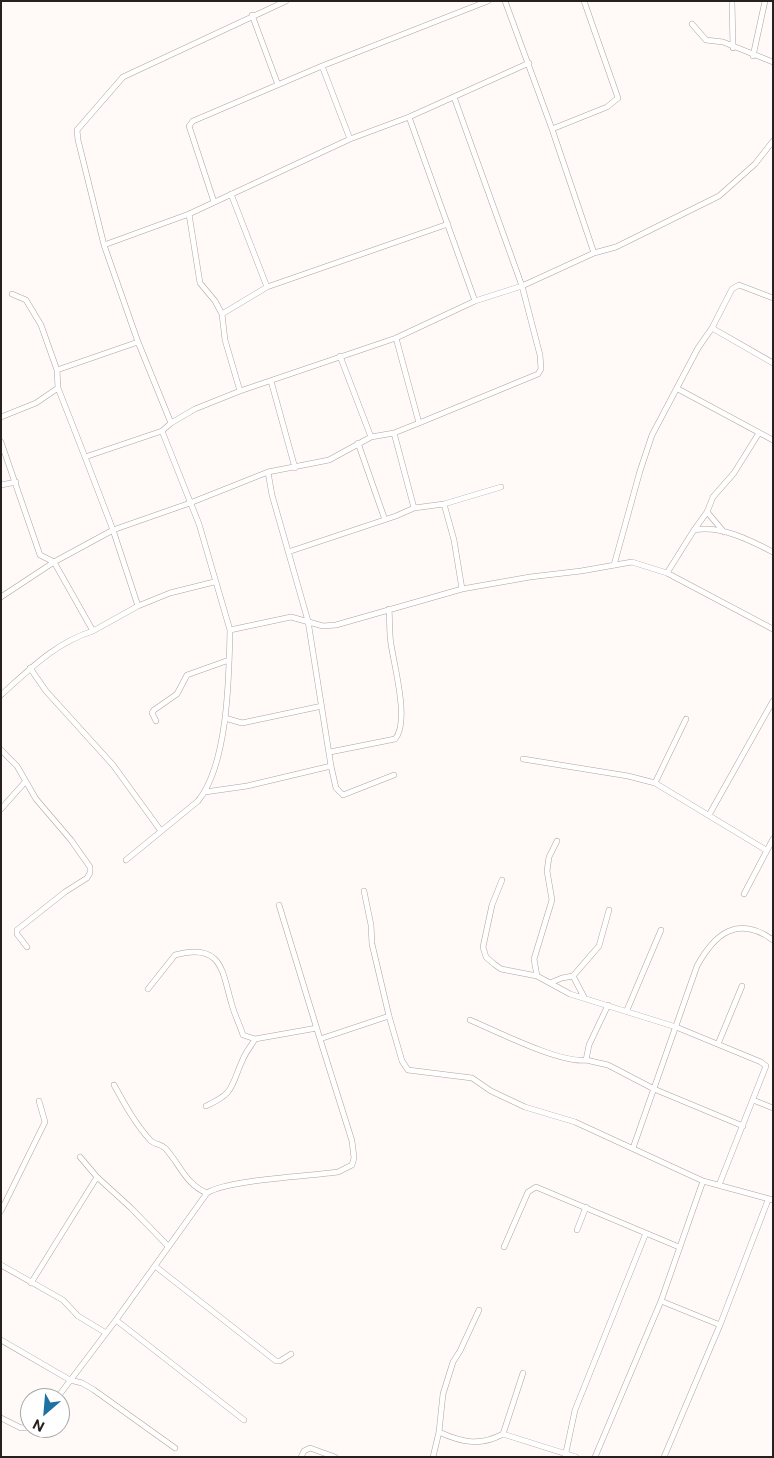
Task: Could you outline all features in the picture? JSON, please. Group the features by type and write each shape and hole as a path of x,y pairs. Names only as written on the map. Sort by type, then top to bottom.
{"street":[{"path":"171,423 138,342 104,245 77,130 81,123 123,78 252,15 286,1"},
{"path":"214,202 189,126 190,124 322,66 488,1"},
{"path":"552,128 607,107 618,98 584,1"},
{"path":"732,1 733,48"},
{"path":"753,56 765,1"},
{"path":"508,2 594,253"},
{"path":"252,15 278,85"},
{"path":"692,24 706,40 722,42 753,56 773,62"},
{"path":"104,245 189,214 350,139 409,117 529,63"},
{"path":"322,66 350,139"},
{"path":"1,597 54,562 113,530 190,503 268,472 329,460 371,437 394,433 538,374 541,369 540,355 522,286 454,97"},
{"path":"409,117 475,301"},
{"path":"85,457 162,431 171,423 195,409 240,391 396,338 475,301 522,286 594,253 616,247 719,196 755,164 773,141"},
{"path":"231,194 267,287"},
{"path":"189,214 200,283 215,301 222,314 225,340 240,391"},
{"path":"222,314 267,287 448,224"},
{"path":"614,565 652,435 698,348 712,328 735,285 773,298"},
{"path":"12,294 26,300 41,325 57,370 58,388 113,530 138,606"},
{"path":"712,328 773,363"},
{"path":"396,338 419,423"},
{"path":"57,370 138,342"},
{"path":"340,356 371,437"},
{"path":"271,381 295,468"},
{"path":"2,418 36,402 58,388"},
{"path":"678,389 773,440"},
{"path":"126,860 198,801 205,792 212,777 225,718 230,630 214,582 199,524 162,431"},
{"path":"394,433 414,508"},
{"path":"667,573 707,512 713,498 734,473 759,433"},
{"path":"1,442 40,555 54,562 93,631"},
{"path":"358,444 385,520"},
{"path":"268,472 272,495 308,621 336,788 343,795 394,775"},
{"path":"1,485 16,482"},
{"path":"288,552 385,520 414,508 444,504 501,487"},
{"path":"444,504 454,540 462,589"},
{"path":"707,512 725,533"},
{"path":"694,530 707,529 738,536 772,549"},
{"path":"230,630 291,616 323,626 336,626 462,589 614,565 641,563 667,573 773,629"},
{"path":"1,695 46,654 72,637 93,631 138,606 170,593 214,582"},
{"path":"330,752 395,739 399,734 401,707 390,642 389,609"},
{"path":"156,721 152,713 154,710 177,694 187,675 229,660"},
{"path":"30,668 46,691 112,765 161,831"},
{"path":"709,815 773,701"},
{"path":"225,718 242,723 322,706"},
{"path":"655,783 686,719"},
{"path":"1,750 17,766 36,799 71,840 90,867 90,873 87,878 65,892 17,930 17,934 27,947"},
{"path":"523,759 628,776 655,783 766,850"},
{"path":"205,792 256,784 332,766"},
{"path":"1,809 25,782"},
{"path":"744,894 773,840"},
{"path":"537,976 534,959 552,900 547,872 548,862 557,841"},
{"path":"502,880 492,905 483,946 486,957 501,969 537,976 570,994 584,996 676,1027 761,1062 766,1066 719,1185"},
{"path":"364,892 371,925 372,944 389,1016 402,1061 408,1070 472,1078 491,1091 524,1107 575,1122 703,1181 770,1200 664,1457"},
{"path":"64,1388 116,1320 207,1193 221,1187 242,1183 338,1172 352,1165 354,1158 352,1141 279,905"},
{"path":"550,983 573,976 599,946 609,910"},
{"path":"633,1148 697,966 707,948 720,935 736,928 752,928 773,940"},
{"path":"627,1010 661,930"},
{"path":"148,989 175,955 198,952 210,956 222,968 232,1006 243,1035 255,1039 317,1028"},
{"path":"573,976 584,996"},
{"path":"718,1044 742,986"},
{"path":"586,1060 589,1045 608,1005"},
{"path":"320,1039 389,1016"},
{"path":"470,1020 574,1061 586,1060 618,1069 654,1089 743,1126"},
{"path":"206,1106 220,1099 234,1085 243,1059 255,1039"},
{"path":"114,1086 132,1116 149,1138 155,1144 164,1147 190,1182 207,1193"},
{"path":"754,1100 773,1108"},
{"path":"1,1211 45,1122 39,1101"},
{"path":"80,1157 96,1178 168,1246"},
{"path":"31,1283 96,1178"},
{"path":"595,1457 661,1300 703,1181"},
{"path":"504,1247 528,1192 532,1188 544,1188 679,1247"},
{"path":"576,1230 586,1207"},
{"path":"566,1455 575,1410 646,1233"},
{"path":"1,1265 63,1300 78,1316 106,1333"},
{"path":"155,1266 276,1361 280,1361 291,1354"},
{"path":"661,1300 720,1324"},
{"path":"433,1457 439,1432 442,1402 453,1362 479,1310"},
{"path":"116,1320 244,1420"},
{"path":"1,1340 70,1380 82,1383 94,1390 175,1448"},
{"path":"439,1432 478,1443 488,1442 503,1434 523,1373"},
{"path":"1,1418 20,1428"},
{"path":"503,1434 576,1457"},
{"path":"301,1457 304,1451 310,1448 335,1457"}]}
